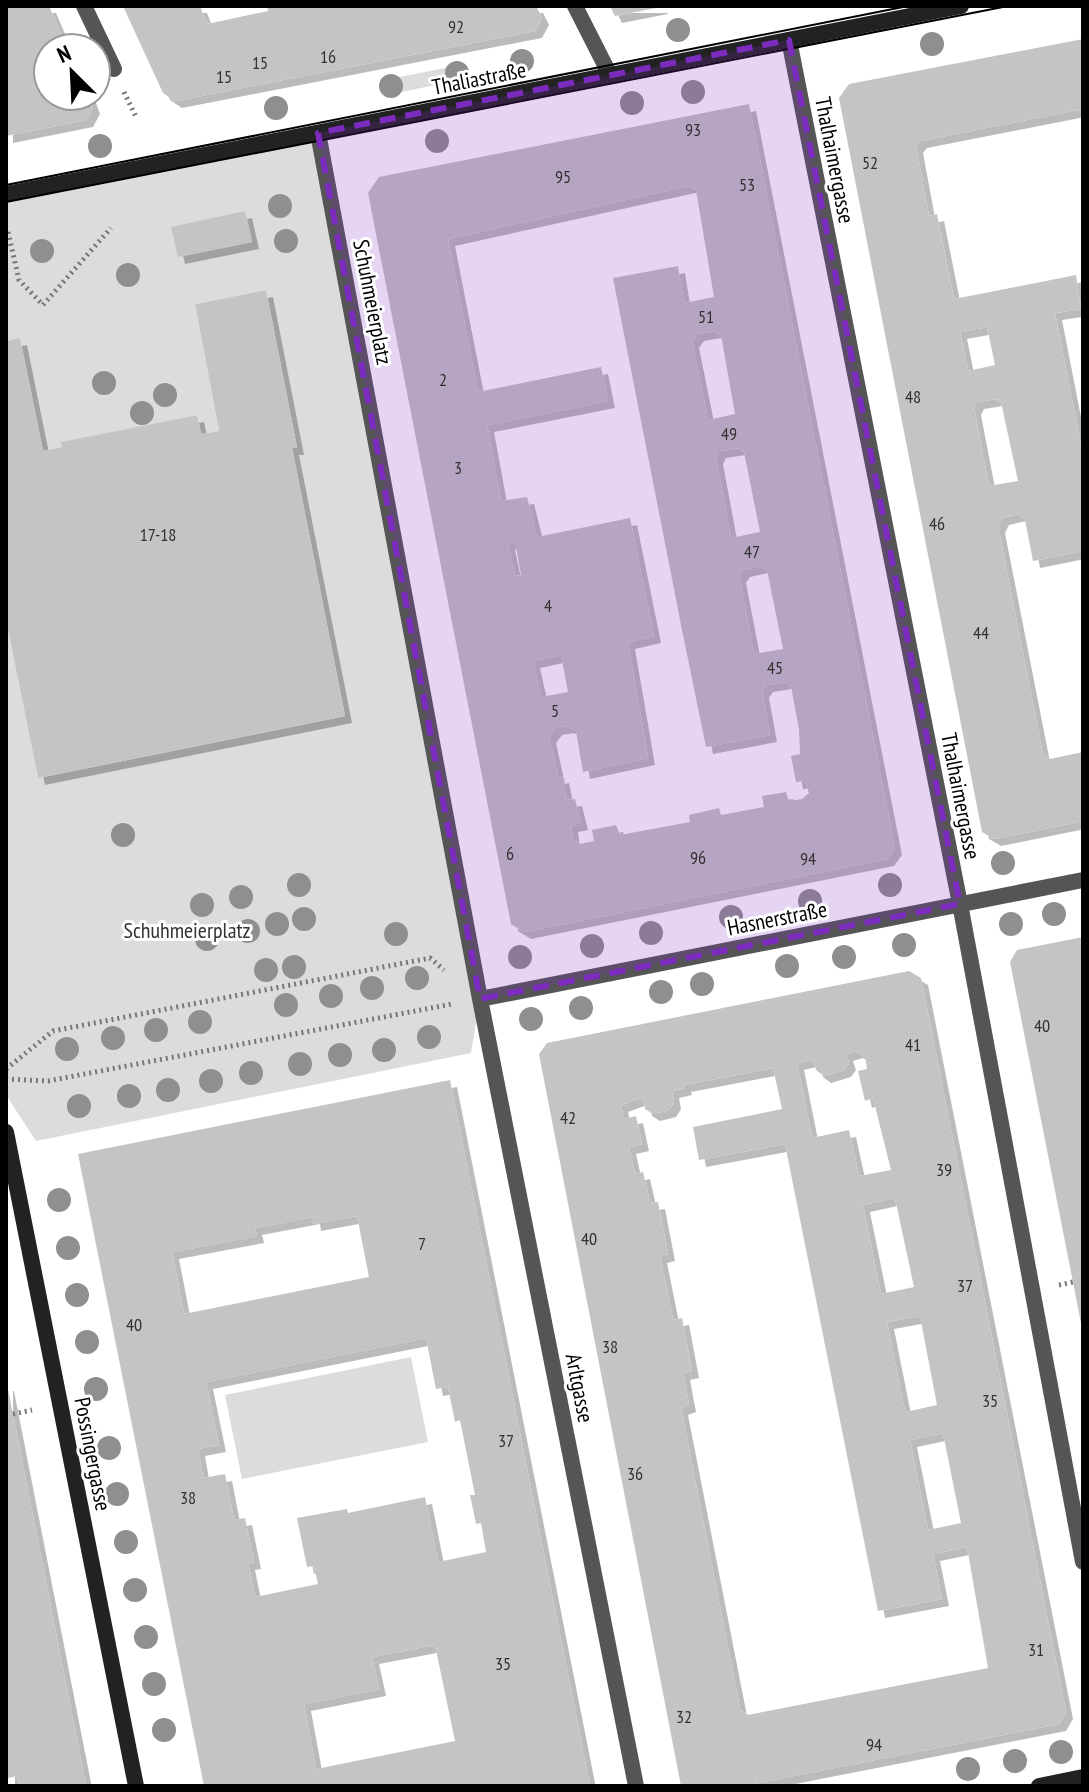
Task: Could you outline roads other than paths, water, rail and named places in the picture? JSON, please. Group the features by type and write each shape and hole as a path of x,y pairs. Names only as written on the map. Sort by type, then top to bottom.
{"main road":[{"name":"Thaliastraße","path":"6,194 961,6"},
{"name":"Possingergasse","path":"6,1132 136,1786"},
{"path":"1039,1786 1083,1777"}],"street":[{"path":"84,6 114,69"},
{"path":"575,6 610,75"},
{"name":"Thalhaimergasse","path":"789,40 960,904 1083,1562"},
{"name":"Schuhmeierplatz","path":"318,133 480,999"},
{"name":"Hasnerstraße","path":"480,999 1083,880"},
{"name":"Arltgasse","path":"480,999 636,1786"}],"tram line":[{"path":"6,185 908,6"},
{"path":"6,202 1008,6"}]}
